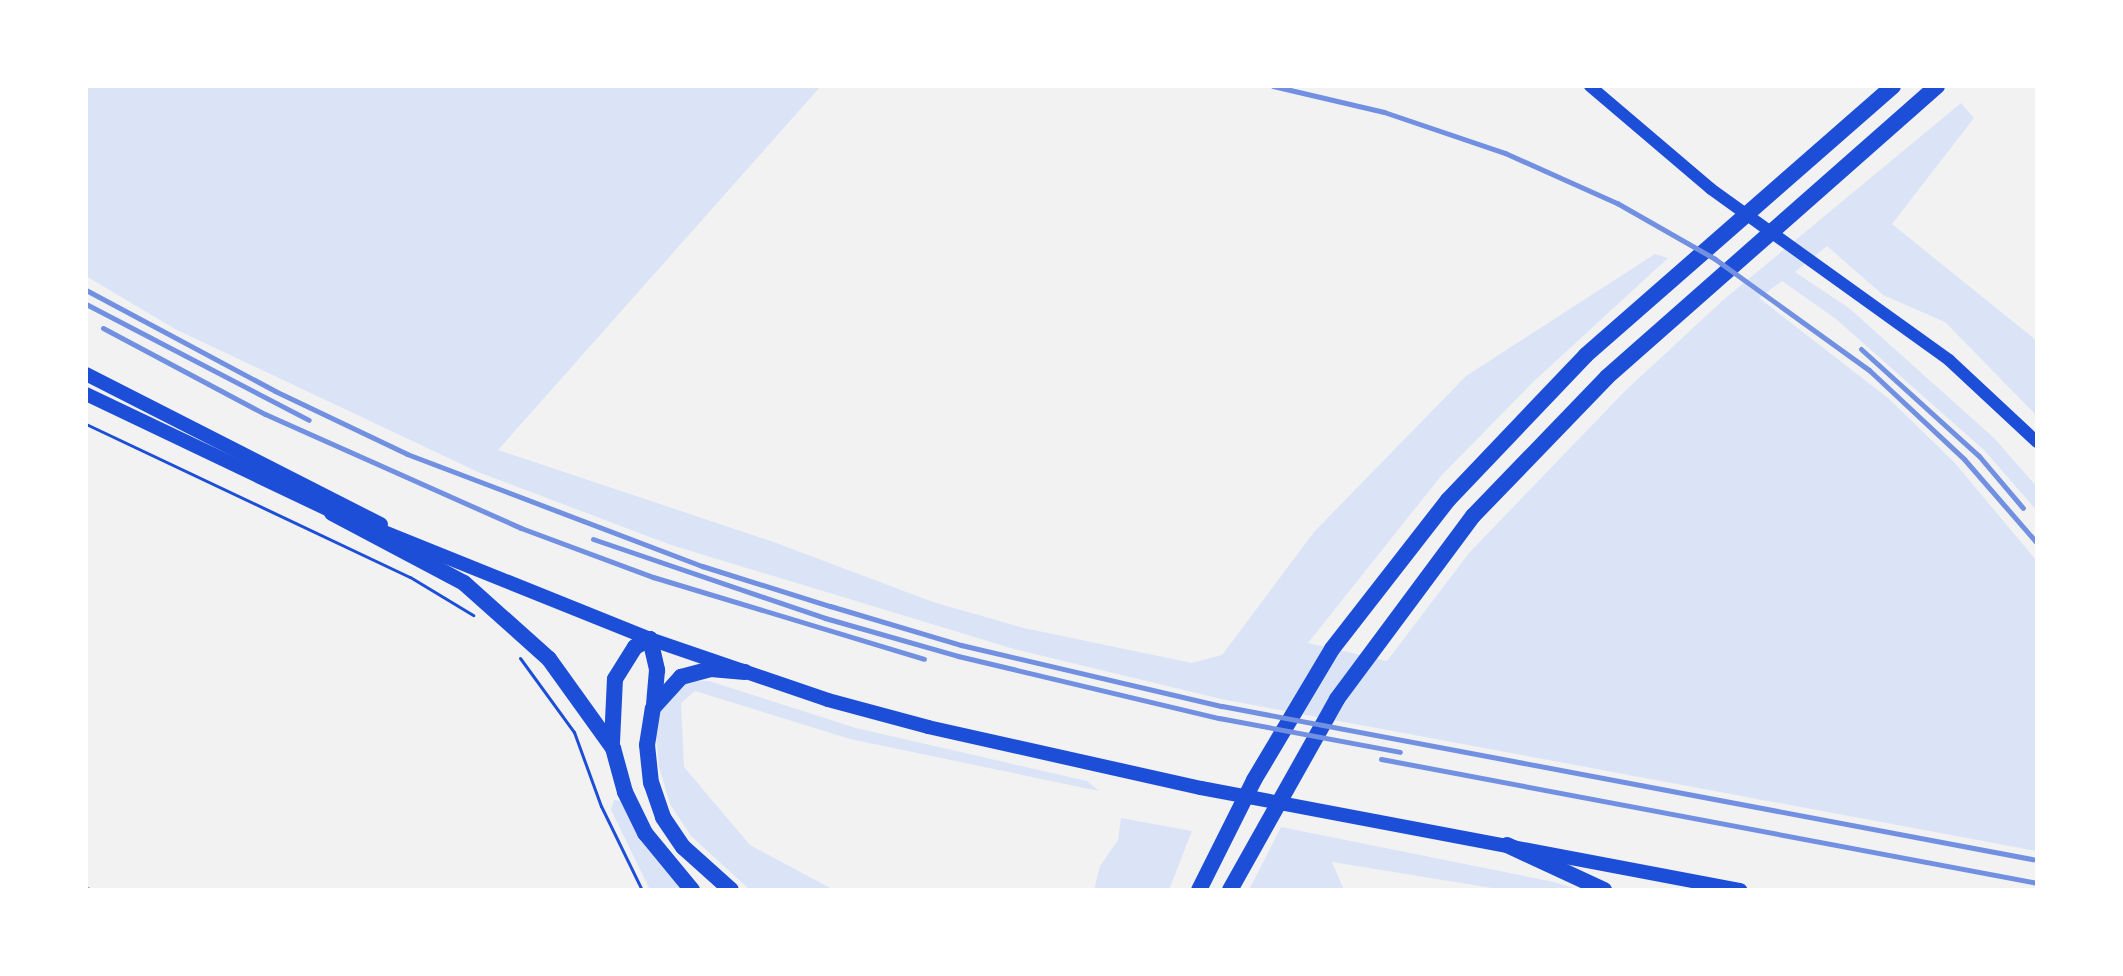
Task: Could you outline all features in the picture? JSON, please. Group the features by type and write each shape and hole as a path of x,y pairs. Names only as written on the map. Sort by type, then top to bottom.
{"highway":[{"path":"1199,890 1260,769 1332,649 1448,500 1537,403 1637,308 1893,86"},
{"path":"1233,883 1303,753 1365,656 1473,516 1558,423 1937,86"},
{"path":"332,513 434,564 494,606 565,679 613,748"},
{"path":"692,890 645,833 625,792 613,748 615,679 622,661 650,639 657,670 648,764 663,817 683,847 731,890"},
{"path":"653,708 681,677 711,669 745,672"},
{"path":"1507,845 1604,890"}],"main road":[{"path":"1590,86 1711,189 1949,360 2037,442"},
{"path":"86,374 423,547"},
{"path":"86,394 332,513 650,639 745,672 928,727 1095,765 1740,890"}],"path":[{"path":"86,424 410,577 484,625"},
{"path":"516,653 574,732 601,806 642,890"},
{"path":"86,888 93,890"}],"shaded area":[{"path":"86,86 821,86 498,450 771,541 933,602 1024,628 1192,663 1222,655 1314,532 1466,376 1655,254 1668,258 1532,383 1441,476 1308,643 1387,661 1469,553 1624,392 1722,301 1961,103 1974,118 1892,224 2037,341 2037,416 1945,322 1883,295 1827,246 1795,272 1849,308 1994,438 2037,487 2037,511 1984,450 1836,319 1782,281 1759,298 1888,398 1954,462 2037,561 2037,851 1221,699 1014,649 671,545 478,472 175,329 86,276"},
{"path":"688,681 709,681 856,728 1087,781 1099,791 850,739 695,691 681,703 684,767 750,845 834,890 750,890 691,836 670,804 659,767 655,728 662,705"},
{"path":"614,800 621,801 640,839 683,890 650,890 611,810"},
{"path":"1121,818 1192,831 1169,890 1094,890 1100,866 1118,840"},
{"path":"1281,827 1554,882 1580,890 1504,890 1332,862 1344,890 1249,890"}],"railway":[{"path":"1273,86 1384,112 1505,153 1617,203 1715,259 1869,370 1964,459 2037,543"},
{"path":"86,290 275,391 407,454 702,566 961,645 1222,706 2037,860"},
{"path":"86,304 309,420"},
{"path":"103,328 265,414 521,528 653,577 924,659"},
{"path":"1861,349 1979,456 2023,508"},
{"path":"593,539 825,618 958,656 1219,718 1400,752"},
{"path":"1381,759 2037,883"}]}
